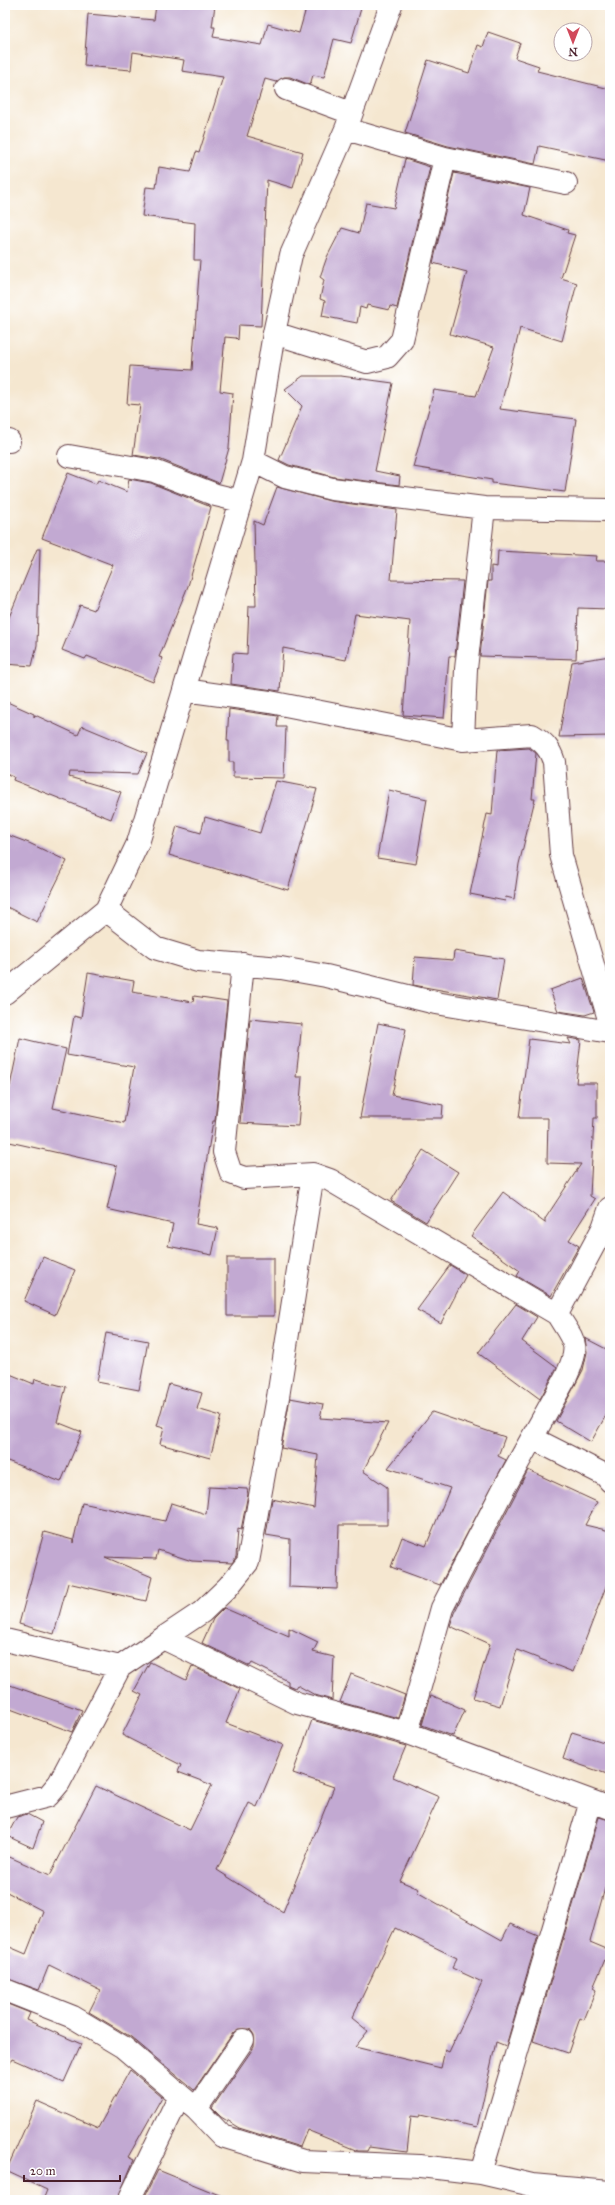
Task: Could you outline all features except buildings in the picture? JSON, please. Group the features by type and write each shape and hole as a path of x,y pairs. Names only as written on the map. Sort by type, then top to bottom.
{"street":[{"path":"5,993 106,910 138,843 254,461 274,333 290,254 348,121 391,5"},
{"path":"286,89 348,121 445,158 566,183"},
{"path":"274,333 367,362 387,357 402,340 445,158"},
{"path":"69,456 154,471 216,495 241,501"},
{"path":"254,461 285,477 332,489 484,508 610,510"},
{"path":"462,740 466,669 484,508"},
{"path":"184,690 270,702 462,740 532,735 541,740 551,753 561,855 610,1023"},
{"path":"106,910 154,948 198,961 281,968 326,976 436,1002 610,1032"},
{"path":"243,964 224,1152 231,1173 244,1178 313,1174 330,1180 557,1314 573,1340 576,1348 574,1358 442,1608 408,1733"},
{"path":"5,1807 48,1796 59,1783 120,1668 202,1612 228,1586 248,1562 278,1397 313,1174"},
{"path":"557,1314 603,1228 610,1208"},
{"path":"532,1438 605,1475 610,1481"},
{"path":"163,1638 297,1703 408,1733 600,1804 480,2173"},
{"path":"5,1640 120,1668"},
{"path":"5,1990 73,2017 123,2047 222,2136 303,2160 420,2166 480,2173 532,2185 599,2195"},
{"path":"129,2200 187,2103 243,2040"}]}
